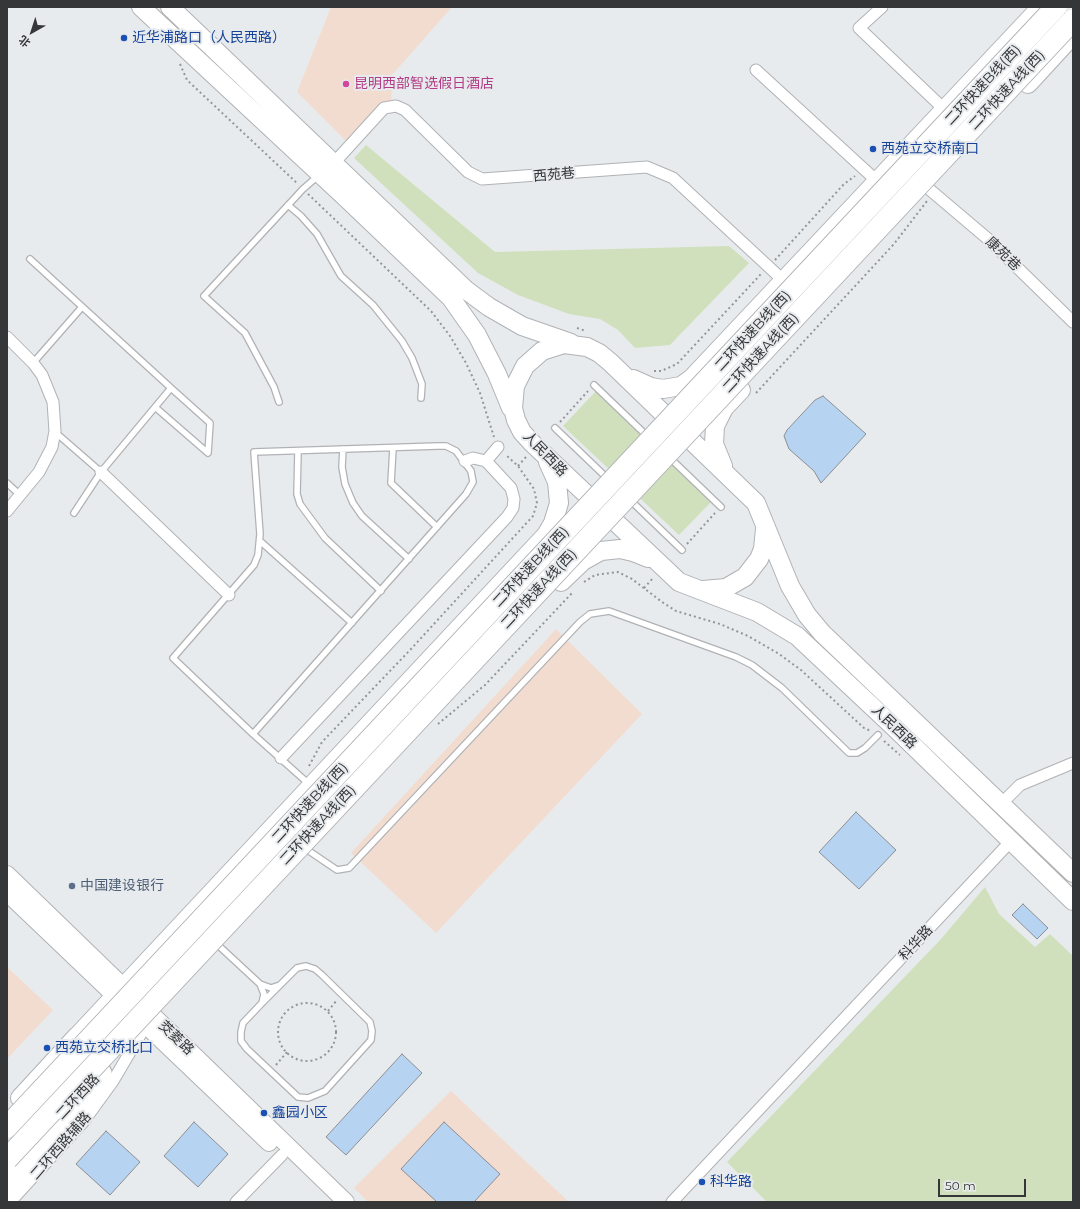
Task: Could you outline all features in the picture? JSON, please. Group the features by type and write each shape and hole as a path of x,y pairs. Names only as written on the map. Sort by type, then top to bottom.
{"highway":[{"name":"二环快速B线(西)","path":"7,1128 1056,7"},
{"name":"二环快速A线(西)","path":"7,1159 1073,20"},
{"path":"10,1181 69,1123 101,1073"}],"main road":[{"path":"141,7 326,169 489,308 536,332 587,339"},
{"path":"170,7 326,169 346,197 458,307 488,355 516,420"},
{"path":"610,362 627,375 645,385 663,389 675,388 692,378 1042,7"},
{"path":"746,492 721,462 716,450 714,432 717,420 724,408 1073,35"},
{"path":"735,333 731,350 739,363 746,367 753,368 766,363"},
{"name":"人民西路","path":"1073,873 814,624 790,586 756,503 599,353 587,339 575,344 553,347 538,355 525,366 519,375 513,397 513,408 516,420 530,448 662,574 691,588 757,612 797,636 895,728 1073,901"},
{"path":"7,1112 70,1044 122,995 307,782 480,606 550,529 556,516 559,496 554,476 543,456 530,448"},
{"name":"人民西路","path":"691,588 714,590 731,586 745,577 759,559 763,549 766,538 762,515"},
{"path":"101,1073 146,1017 219,946 577,565 595,553 614,549 633,552 654,562 662,574"},
{"path":"480,606 492,600 500,601 507,605 515,618 514,627 510,636"},
{"path":"122,995 166,972 146,1017"}],"street":[{"path":"882,7 859,28 945,110"},
{"path":"756,70 878,182"},
{"name":"西苑巷","path":"326,169 384,108 396,106 405,110 468,172 482,179 646,167 673,178 768,268 784,281"},
{"name":"康苑巷","path":"929,190 988,239 1073,322"},
{"path":"7,337 33,363 42,375 53,402 55,431 52,447 39,472 21,496 7,511"},
{"path":"486,460 498,447"},
{"path":"280,758 507,517 513,508 514,499 511,488 486,460 473,458 465,461"},
{"path":"101,472 229,595"},
{"path":"1001,804 1020,785 1073,763"},
{"name":"科华路","path":"672,1202 1011,841"},
{"name":"茭菱路","path":"7,874 122,995"},
{"name":"茭菱路","path":"7,893 122,995 346,1202"},
{"name":"茭菱路","path":"146,1017 282,1155 331,1202"},
{"name":"二环西路辅路","path":"10,1202 88,1116 113,1081 146,1017"},
{"path":"236,1202 282,1155"}],"lane":[{"path":"279,402 274,387 245,333 204,296 303,189 326,169"},
{"path":"288,205 318,234 341,276 373,305 402,341 412,358 422,384 421,398"},
{"path":"30,259 170,388 210,422 208,453 155,407"},
{"path":"33,363 82,307"},
{"path":"594,385 721,506"},
{"path":"74,513 101,472 170,388"},
{"path":"555,428 618,489"},
{"path":"55,431 101,472"},
{"path":"253,734 466,494 473,482 471,470 456,451 446,446 254,452 260,541 258,555 254,565 173,658 253,734 307,782"},
{"path":"393,448 391,483 437,528"},
{"path":"343,449 342,467 345,484 353,503 362,516 409,560"},
{"path":"298,451 297,494 300,504 326,538 381,591"},
{"path":"7,483 21,496"},
{"path":"624,495 682,550"},
{"path":"260,541 352,623"},
{"path":"308,851 337,870 350,868 580,622 590,614 608,611 736,657 752,665 782,688 849,753 857,753 865,748 878,735"},
{"path":"219,946 260,984 271,988 280,985"},
{"path":"306,966 315,969 343,995 370,1022 372,1031 371,1040 325,1091 308,1098 298,1097 247,1049 242,1041 241,1032 243,1023 297,968 306,966"},
{"path":"260,984 264,994 262,1003"}],"path":[{"path":"178,60 187,80 431,311 450,336 466,363 480,393 498,447 518,466 534,489 537,502 533,516 411,649 322,742 307,782"},
{"path":"650,370 661,371 677,364 768,268 844,184 864,169"},
{"path":"752,398 894,244 927,202 929,190"},
{"path":"575,328 587,339"},
{"path":"555,428 594,385"},
{"path":"518,466 530,448"},
{"path":"682,550 721,506"},
{"path":"583,583 595,575 618,572 632,579 676,611 727,627 748,636 779,654 800,670 864,728 878,735 900,756"},
{"path":"644,588 662,574"},
{"path":"432,729 485,685 577,589"},
{"path":"328,1012 343,995"},
{"path":"305,1003 319,1005 328,1012 333,1020 336,1033 335,1040 328,1052 316,1059 309,1060 295,1058 287,1052 281,1044 278,1030 279,1023 286,1011 298,1004 305,1003"},
{"path":"271,1071 287,1052"}],"shaded area":[{"name":"昆明西部智选假日酒店","path":"331,7 452,7 392,75 391,109 354,149 297,92"},
{"path":"556,629 642,714 436,933 351,853"},
{"path":"7,967 53,1010 7,1059"},
{"path":"451,1091 569,1202 368,1202 354,1188"}],"green space":[{"path":"366,145 495,252 729,246 749,263 670,345 635,348 618,330 600,319 569,314 518,295 478,273 354,158"},
{"path":"596,391 712,501 679,535 563,426"},
{"path":"985,887 999,914 1035,947 1050,934 1073,956 1073,1202 767,1202 727,1162 941,939"}],"building":[{"path":"823,396 866,434 821,483 814,471 789,449 784,436 787,430 815,400"},
{"path":"856,812 896,850 859,889 819,852"},
{"path":"1023,904 1048,928 1037,939 1012,915"},
{"path":"402,1054 422,1073 346,1155 326,1137"},
{"path":"194,1122 228,1154 198,1187 164,1156"},
{"path":"444,1122 500,1174 474,1202 437,1202 401,1169"},
{"path":"106,1131 140,1162 110,1195 76,1164"}],"place":[{"name":"近华浦路口（人民西路）","path":"124,38"},
{"name":"昆明西部智选假日酒店","path":"346,84"},
{"name":"西苑立交桥南口","path":"873,149"},
{"name":"中国建设银行","path":"72,886"},
{"name":"西苑立交桥北口","path":"47,1048"},
{"name":"鑫园小区","path":"264,1113"},
{"name":"科华路","path":"702,1182"}]}
